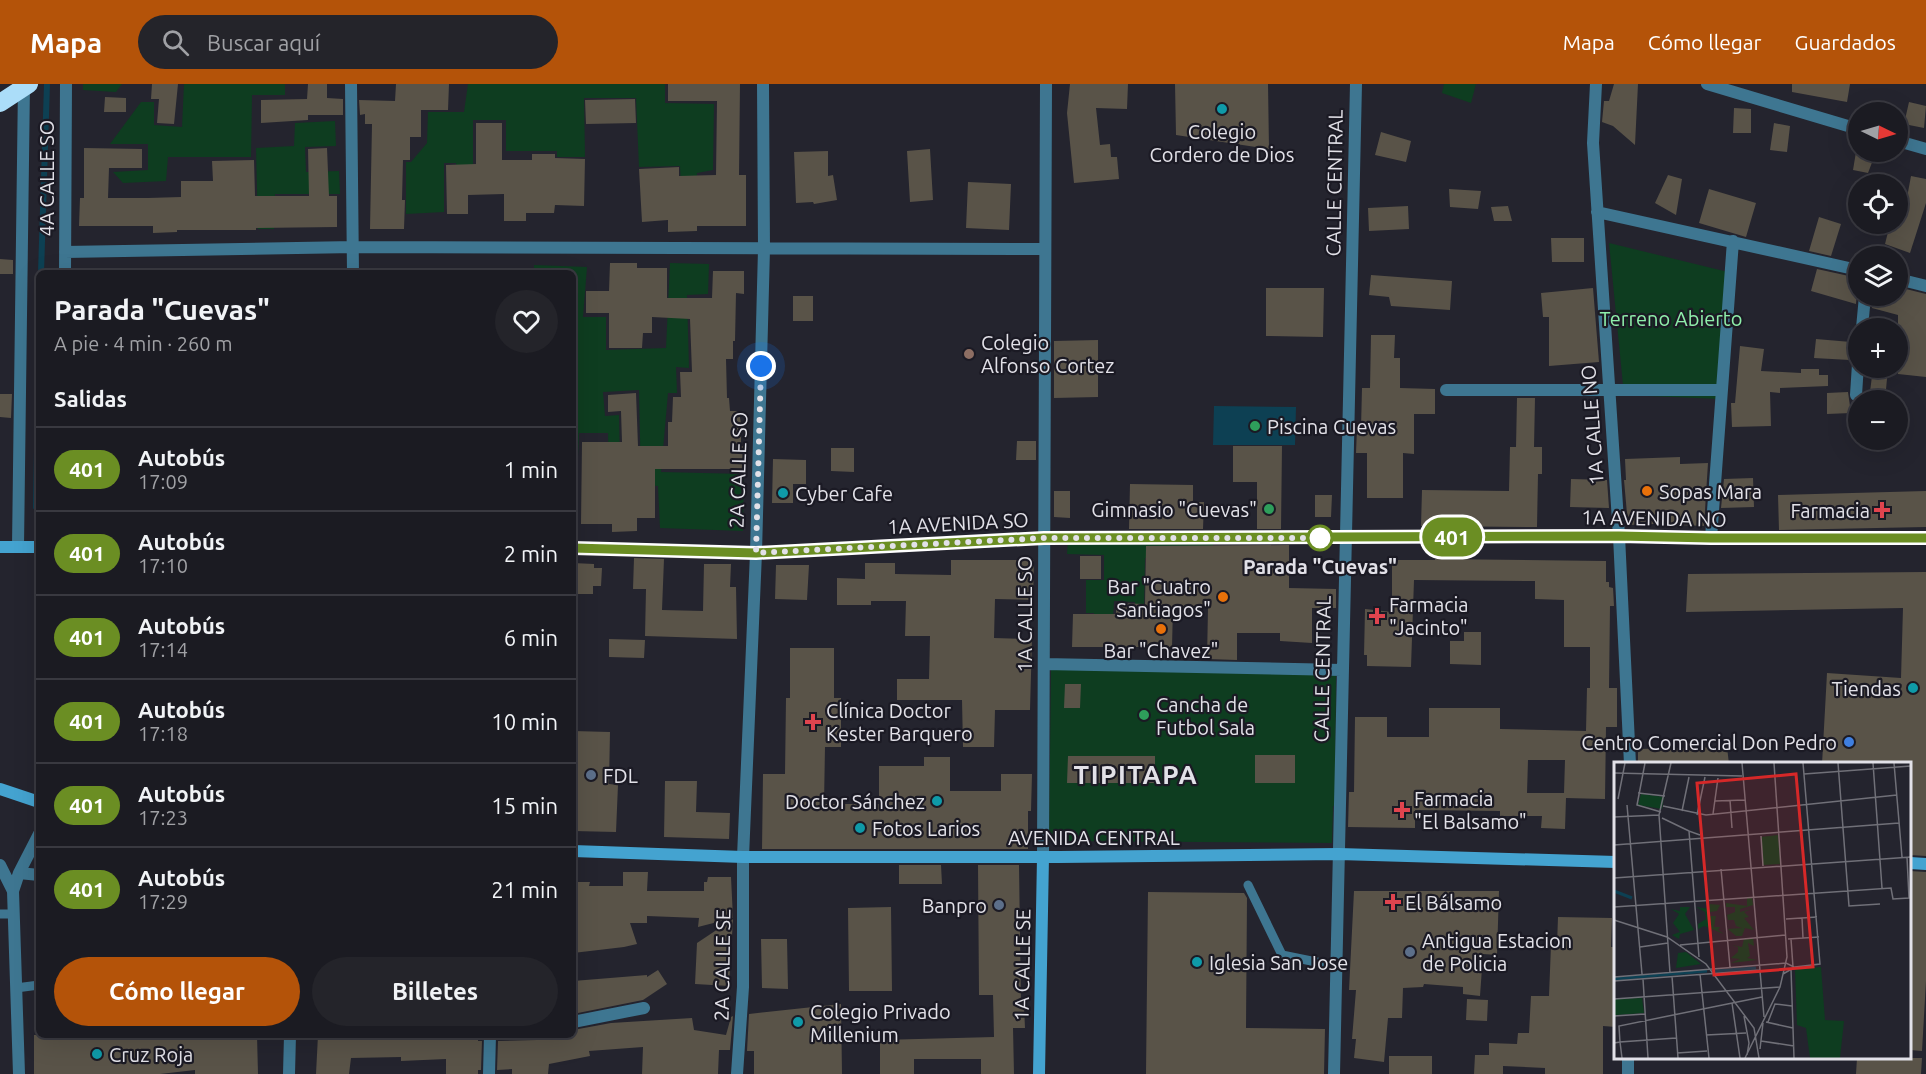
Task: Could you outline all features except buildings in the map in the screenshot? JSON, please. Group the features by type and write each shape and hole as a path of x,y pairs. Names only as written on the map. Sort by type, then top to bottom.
{"highway":[{"path":"0,104 26,85"}],"street":[{"name":"4A CALLE SO","path":"65,270 66,84"},
{"path":"351,84 353,270"},
{"name":"2A CALLE SO","path":"743,856 756,553 764,249 763,84"},
{"name":"1A CALLE SO","path":"1043,857 1046,84"},
{"name":"CALLE CENTRAL","path":"1334,1074 1356,84"},
{"name":"1A CALLE NO","path":"1596,84 1593,143 1619,536 1630,762"},
{"path":"1707,84 1848,126"},
{"path":"18,547 26,85"},
{"path":"1908,144 1926,149"},
{"path":"1597,212 1848,268"},
{"path":"1711,538 1733,241"},
{"path":"65,252 354,247 1046,249"},
{"path":"1908,282 1926,286"},
{"path":"1446,390 1722,390"},
{"name":"1A AVENIDA NO","path":"1345,538 1619,536 1926,538"},
{"name":"1A AVENIDA SO","path":"576,548 756,553 1044,538 1345,538"},
{"path":"0,547 36,547"},
{"path":"1044,664 1342,670"},
{"path":"0,789 36,801"},
{"path":"19,1074 13,891 19,873 36,840"},
{"name":"AVENIDA CENTRAL","path":"576,850 743,856 1043,857 1339,854 1614,862"},
{"name":"2A CALLE SE","path":"737,1074 742,987 743,856"},
{"name":"1A CALLE SE","path":"1039,1074 1043,857"},
{"path":"1911,863 1926,864"},
{"path":"0,865 13,891"},
{"path":"19,873 36,875"},
{"path":"576,1021 644,1008"},
{"path":"289,1074 290,1038"},
{"path":"489,1074 493,1038"}],"lane":[{"path":"1248,885 1282,955 1336,966"},
{"path":"0,914 14,914"},
{"path":"16,988 36,985"}],"green space":[{"path":"83,84 122,84 116,92 83,90"},
{"path":"184,84 285,84 285,95 252,95 251,157 168,157 166,181 123,183 113,172 148,170 148,144 110,144 141,102 154,102 154,125 182,127"},
{"path":"468,84 665,84 665,103 714,104 713,170 697,173 696,207 682,209 680,166 639,167 636,98 584,98 585,157 557,157 557,151 506,151 506,120 473,120 473,186 457,187 456,163 444,163 444,212 406,214 406,162 411,162 427,143 428,112 464,112"},
{"path":"1444,84 1476,84 1471,103 1442,93"},
{"path":"335,121 336,146 305,147 306,172 339,171 340,194 275,194 274,229 258,229 256,148 294,146 295,123"},
{"name":"Terreno Abierto","path":"1609,243 1728,272 1720,399 1624,395"},
{"path":"670,263 709,264 708,294 687,295 689,368 676,367 677,393 668,393 661,472 744,474 743,531 660,528 658,486 641,485 639,390 603,392 605,416 619,415 621,516 610,517 608,433 579,433 576,479 576,270 534,270 534,265 587,267 583,317 606,317 606,350 666,348"},
{"path":"1068,541 1213,542 1213,558 1145,558 1144,609 1135,640 1135,602 1114,601 1113,617 1094,628 1094,613 1086,613 1086,580 1104,580 1104,555 1067,554"},
{"path":"1051,669 1336,673 1335,806 1333,806 1332,843 1049,841"}],"water":[{"name":"Piscina Cuevas","path":"1214,406 1296,407 1295,445 1213,445"}],"waterway":[{"path":"41,270 47,84"}],"bus line":[{"name":"401","path":"576,548 756,553 1044,538 1619,536 1926,538"}],"place":[{"name":"Colegio Cordero de Dios","path":"1222,109"},
{"name":"Colegio Alfonso Cortez","path":"969,354"},
{"name":"Piscina Cuevas","path":"1255,426"},
{"name":"Sopas Mara","path":"1647,491"},
{"name":"Cyber Cafe","path":"783,493"},
{"name":"Gimnasio \"Cuevas\"","path":"1269,509"},
{"name":"Farmacia","path":"1882,510"},
{"name":"Parada \"Cuevas\"","path":"1320,538"},
{"name":"Bar \"Cuatro Santiagos\"","path":"1223,597"},
{"name":"Farmacia \"Jacinto\"","path":"1377,616"},
{"name":"Bar \"Chavez\"","path":"1161,629"},
{"name":"Tiendas","path":"1913,688"},
{"name":"Cancha de Futbol Sala","path":"1144,715"},
{"name":"Clínica Doctor Kester Barquero","path":"813,722"},
{"name":"Centro Comercial Don Pedro","path":"1849,742"},
{"name":"FDL","path":"591,775"},
{"name":"Doctor Sánchez","path":"937,801"},
{"name":"Farmacia \"El Balsamo\"","path":"1402,810"},
{"name":"Fotos Larios","path":"860,828"},
{"name":"El Bálsamo","path":"1393,902"},
{"name":"Banpro","path":"999,905"},
{"name":"Antigua Estacion de Policia","path":"1410,952"},
{"name":"Iglesia San Jose","path":"1197,962"},
{"name":"Colegio Privado Millenium","path":"798,1022"},
{"name":"Cruz Roja","path":"97,1054"}],"district":[{"name":"TIPITAPA","path":"1136,774"}],"route":[{"path":"761,366 756,553 1044,538 1325,538 1320,538"}]}
